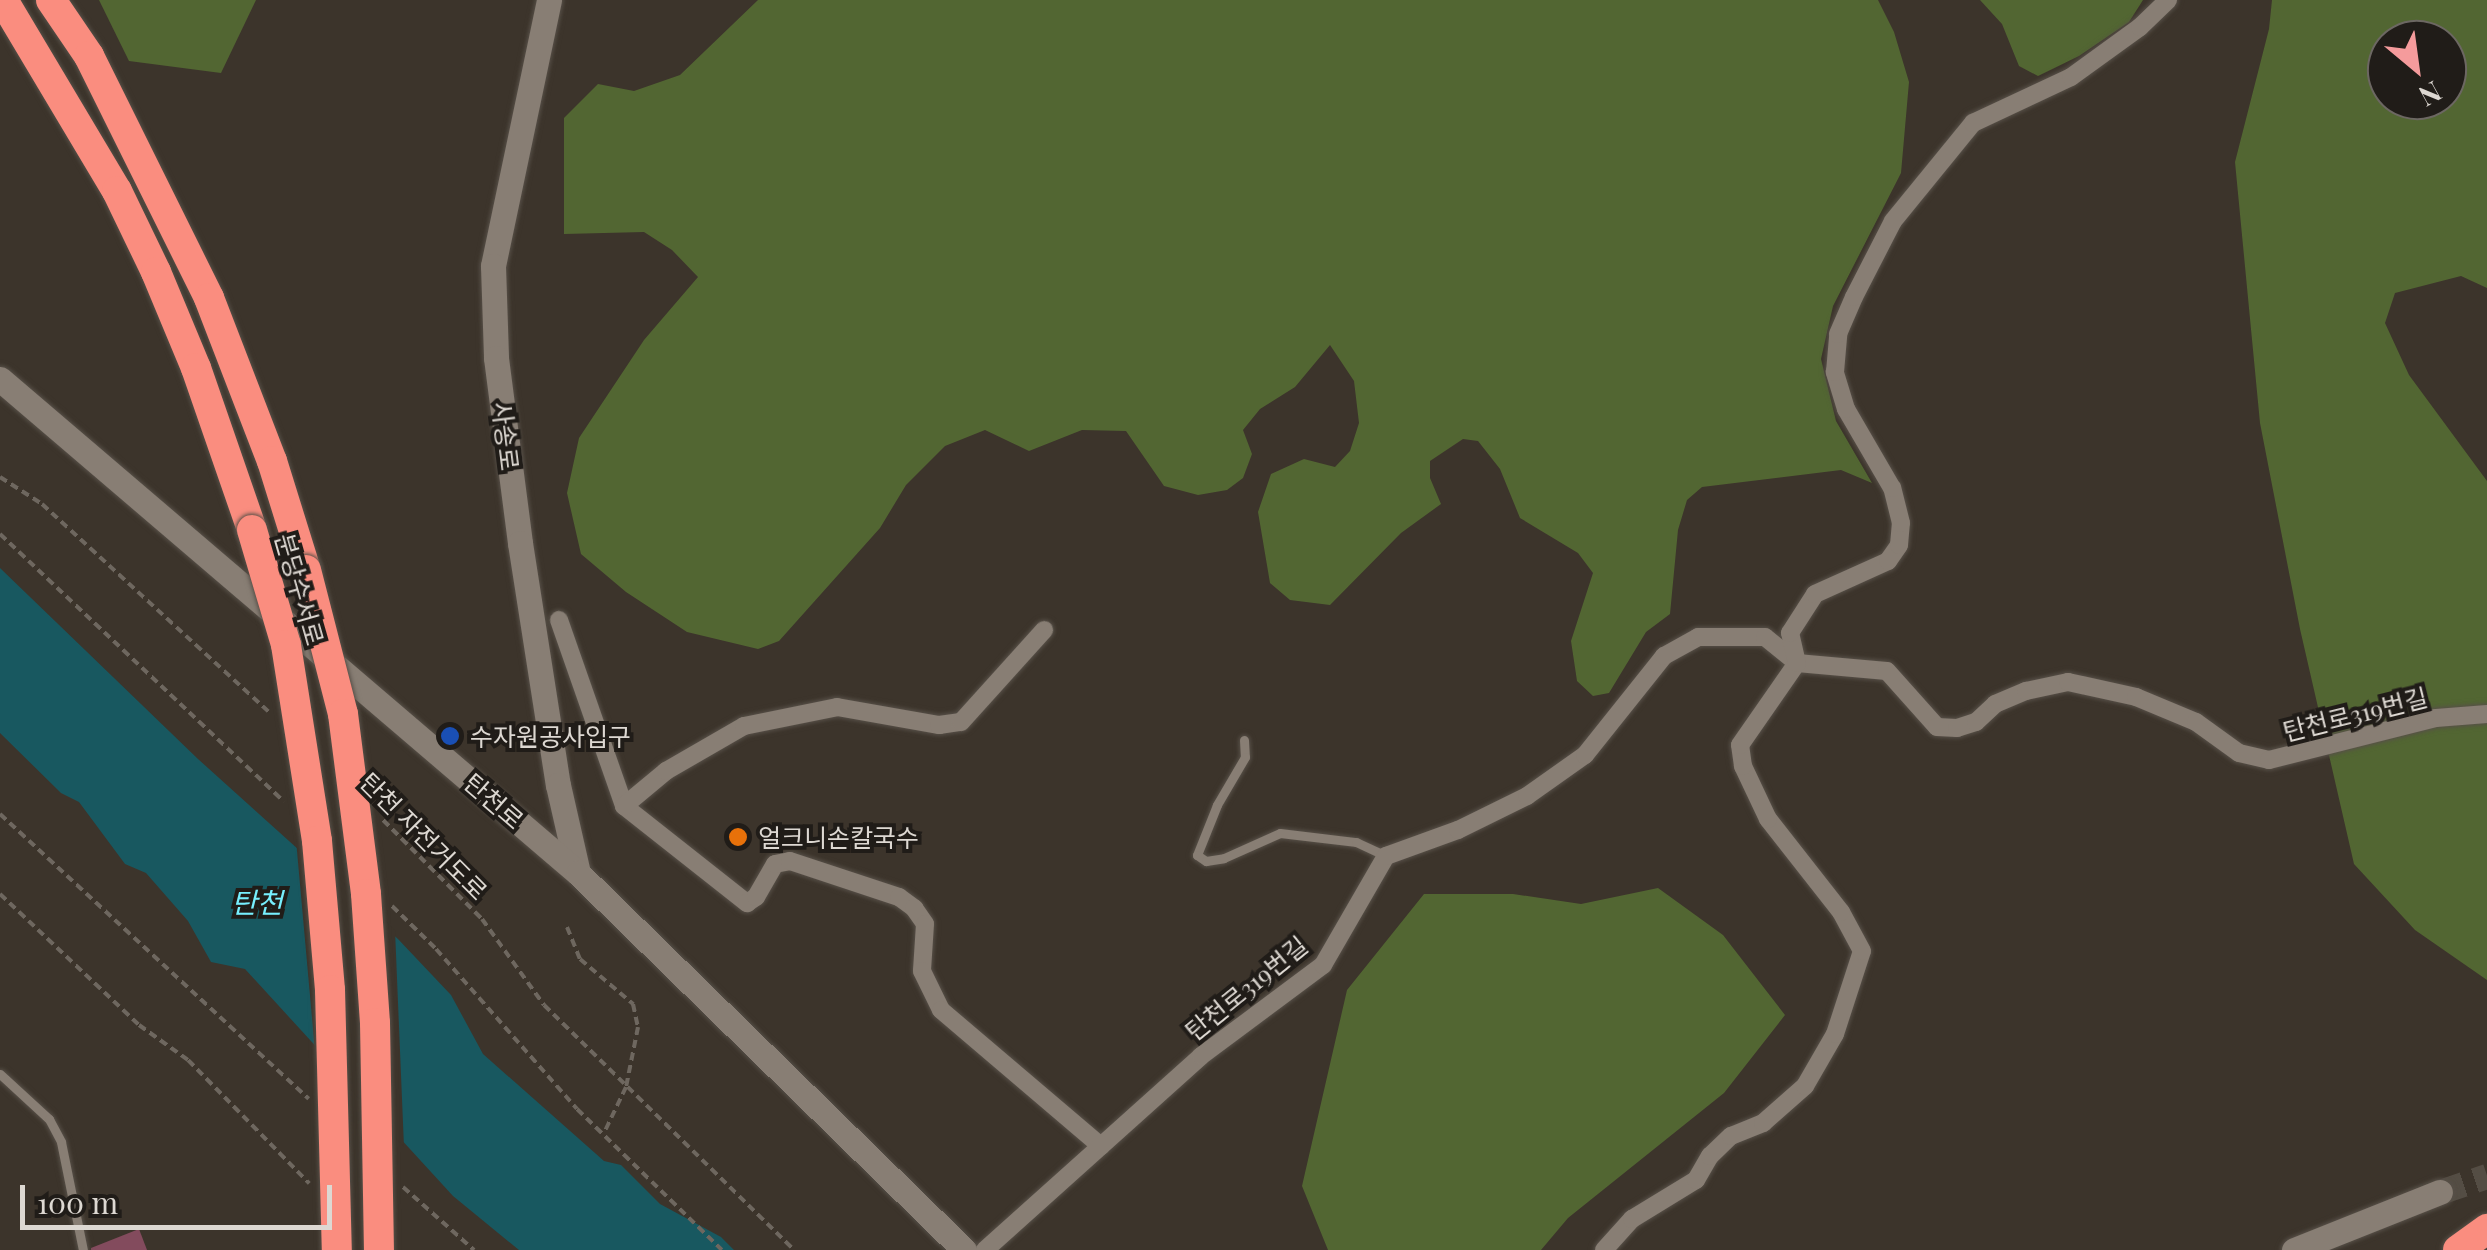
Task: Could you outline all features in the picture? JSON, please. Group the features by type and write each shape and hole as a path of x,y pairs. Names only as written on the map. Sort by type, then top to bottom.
{"highway":[{"name":"분당수서로","path":"4,0 117,191 156,272 196,368 252,530 286,645 317,842 330,990 337,1250"},
{"name":"분당수서로","path":"51,0 88,56 209,298 266,445 306,570 343,714 366,894 375,1024 379,1250"},
{"path":"2458,1250 2487,1229"}],"main road":[{"name":"사송로","path":"550,0 493,266 496,358 520,542 558,785 578,873"},
{"name":"탄천로","path":"0,379 578,873 964,1250"},
{"path":"2294,1250 2440,1192 2338,1250"}],"street":[{"path":"1604,1250 1632,1219 1696,1180 1710,1156 1731,1136 1762,1123 1805,1086 1835,1034 1862,951 1841,912 1768,818 1743,766 1740,745 1797,662 1790,633 1814,594 1888,561 1899,545 1901,524 1892,488 1846,409 1835,372 1838,334 1892,221 1973,123 2072,77 2140,27 2168,0"},
{"path":"558,620 624,806 746,903 756,897 775,864 790,861 899,897 914,908 925,924 922,971 941,1010 1102,1146"},
{"path":"624,806 666,771 744,726 836,708 939,725 961,722 1044,630"},
{"name":"탄천로319번길","path":"986,1250 1201,1056 1323,965 1386,856 1458,830 1527,796 1585,755 1664,656 1698,638 1766,637 1797,662 1886,671 1938,727 1957,728 1976,722 1995,704 2026,691 2068,682 2106,689 2165,708 2196,722 2239,753 2270,760 2436,718 2487,714"}],"lane":[{"path":"1244,740 1246,757 1217,806 1198,855 1206,861 1224,858 1280,833 1356,842 1386,856"},
{"path":"0,1074 49,1119 61,1142 83,1250"}],"path":[{"path":"0,477 42,504 274,717"},
{"name":"탄천 자전거도로","path":"371,808 482,919 544,1005 794,1250"},
{"path":"0,814 318,1107"},
{"path":"0,894 139,1025 188,1060 321,1196"},
{"path":"567,927 580,959 633,1004 638,1027 626,1087 603,1134"},
{"path":"398,1183 474,1250"}],"green space":[{"path":"99,0 256,0 221,73 129,61"},
{"path":"758,0 1878,0 1894,32 1909,82 1901,173 1833,306 1821,359 1836,421 1872,483 1841,470 1702,487 1687,500 1678,530 1670,614 1646,632 1609,693 1593,696 1577,681 1571,641 1593,573 1578,553 1520,518 1500,469 1478,441 1463,439 1430,461 1430,478 1441,504 1401,533 1330,605 1290,600 1270,583 1258,512 1271,474 1304,459 1335,467 1350,451 1359,423 1354,381 1330,345 1295,387 1260,409 1243,430 1252,454 1243,478 1227,490 1198,495 1164,486 1126,431 1082,430 1029,451 985,430 945,446 906,485 880,528 779,641 758,649 687,632 626,592 581,554 567,493 579,438 644,340 698,277 672,250 644,232 564,234 564,118 598,84 634,91 680,75"},
{"path":"1980,0 2143,0 2129,22 2079,56 2038,76 2019,66 2002,24"},
{"path":"2272,0 2487,0 2487,288 2461,276 2395,293 2385,323 2409,375 2487,481 2487,980 2415,930 2354,864 2300,629 2260,423 2235,162 2269,29"},
{"path":"1658,888 1723,935 1785,1015 1724,1093 1568,1218 1541,1250 1328,1250 1302,1186 1347,990 1424,894 1513,894 1581,904"}],"water":[{"name":"탄천","path":"0,568 198,759 398,939 451,995 483,1054 604,1161 621,1165 660,1204 721,1237 734,1250 519,1250 453,1196 245,969 211,962 188,921 146,873 125,864 79,802 61,793 0,733"}],"pier":[{"path":"296,840 395,930 404,1147 315,1051"}],"building":[{"path":"139,1229 147,1250 91,1250 91,1248"}],"tunnel":[{"path":"2440,1192 2487,1176"}],"place":[{"name":"수자원공사입구","path":"450,736"},
{"name":"얼크니손칼국수","path":"738,837"}]}
